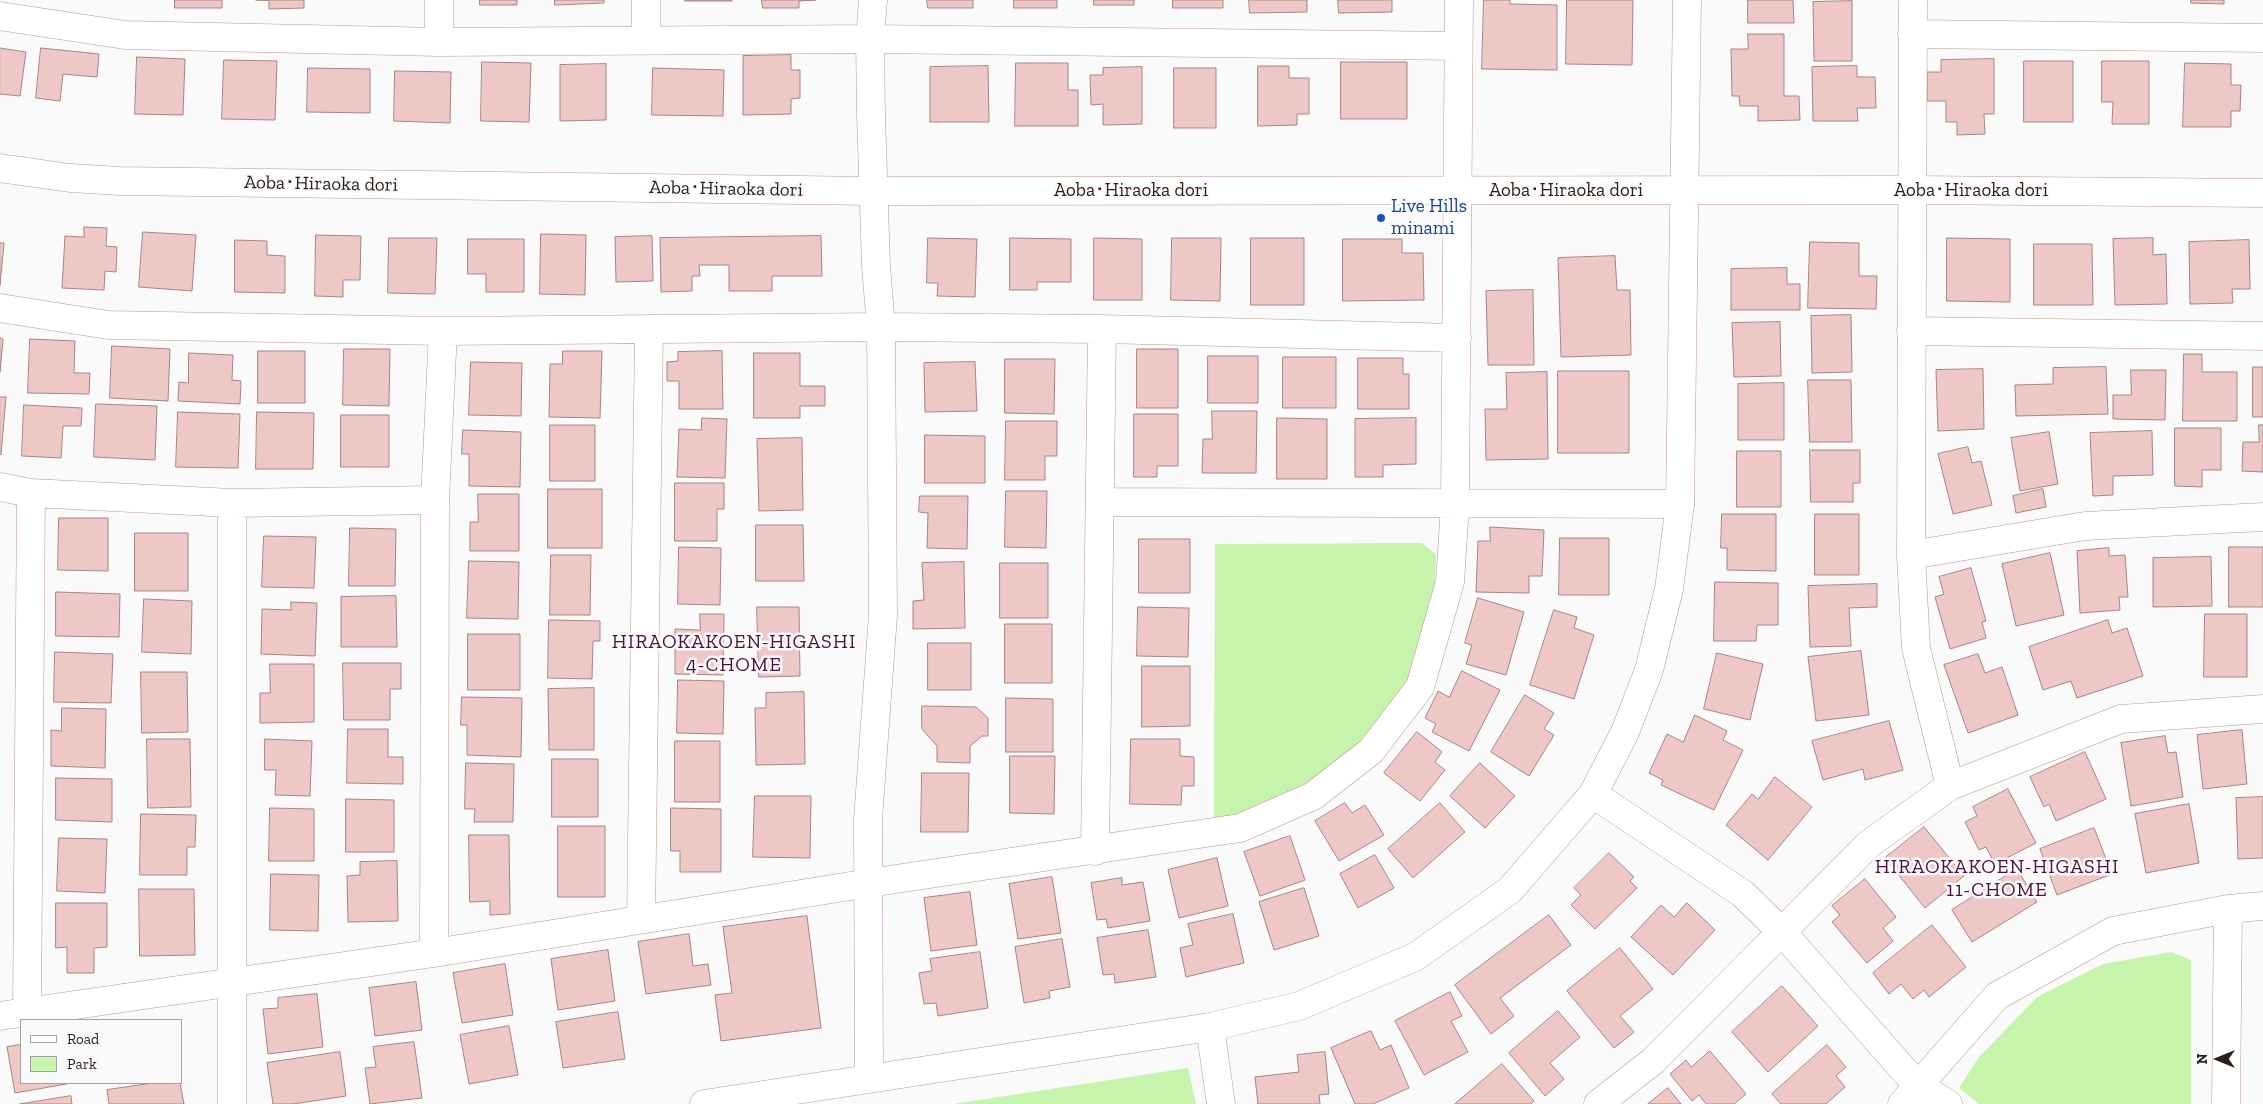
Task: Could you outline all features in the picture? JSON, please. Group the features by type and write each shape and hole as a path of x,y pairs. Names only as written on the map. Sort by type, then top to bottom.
{"street":[{"path":"439,0 440,42"},
{"path":"646,0 646,41"},
{"path":"869,1078 868,820 883,616 881,327 873,191 870,39 872,0"},
{"path":"0,1016 434,953 641,918 1240,828 1313,796 1370,751 1420,687 1450,582 1455,505 1459,0"},
{"path":"704,1104 1210,1027 1299,1006 1415,957 1510,890 1593,794 1625,732 1649,670 1669,589 1680,504 1687,0"},
{"path":"1913,0 1911,555 1916,648 1950,786"},
{"path":"0,16 125,35 440,42 870,39 1458,46"},
{"path":"1912,34 2263,38"},
{"name":"Aoba･Hiraoka dori","path":"0,168 70,178 120,181 873,191 1911,190 2263,193"},
{"path":"0,308 108,325 443,330 881,327 1102,329 1457,338"},
{"path":"641,918 649,329"},
{"path":"1095,851 1102,502 1102,329"},
{"path":"434,953 436,500 443,330"},
{"path":"1911,331 2263,336"},
{"path":"0,488 31,493 232,503 436,500"},
{"path":"27,1013 31,493"},
{"path":"1102,502 1455,505 1680,504"},
{"path":"232,503 232,1104"},
{"path":"1911,555 2085,526 2263,517"},
{"path":"1598,1104 1652,1061 1869,844 1950,786 2121,719 2263,709"},
{"path":"1593,794 1743,894 1782,932 1910,1094 1948,1104"},
{"path":"1910,1094 1997,996 2113,931 2228,909 2263,906"},
{"path":"2226,1104 2228,909"},
{"path":"1210,1027 1221,1104"}],"green space":[{"path":"1422,543 1436,554 1435,584 1421,639 1402,694 1376,732 1323,777 1267,812 1214,823 1215,544"},
{"path":"2171,952 2191,960 2191,1104 1979,1104 1959,1088 1979,1057 2037,997 2103,964"},
{"path":"1188,1068 1196,1104 953,1104"}],"building":[{"path":"175,0 222,0 222,8 175,8"},
{"path":"256,0 304,0 304,8 269,9 269,1"},
{"path":"480,0 517,0 517,5 480,5"},
{"path":"555,0 604,0 604,3 555,5"},
{"path":"732,0 732,1 685,1"},
{"path":"762,0 816,0 799,1 799,8 763,8"},
{"path":"927,0 973,0 973,8 928,8"},
{"path":"1014,0 1057,0 1057,8 1014,8"},
{"path":"1094,0 1134,0 1134,5 1094,5"},
{"path":"1173,0 1223,0 1223,8 1173,8"},
{"path":"1249,0 1307,0 1307,12 1250,13"},
{"path":"1338,0 1392,0 1392,12 1339,13"},
{"path":"1484,0 1510,0 1510,4 1557,5 1557,70 1482,69"},
{"path":"1567,0 1633,0 1632,65 1566,64"},
{"path":"1748,0 1793,0 1794,23 1748,23"},
{"path":"2191,0 2224,0 2224,4 2191,3"},
{"path":"1852,1 1852,61 1814,61 1813,2"},
{"path":"1748,34 1784,34 1784,96 1799,96 1800,120 1758,121 1758,106 1740,106 1739,96 1732,96 1731,49 1748,49"},
{"path":"0,48 26,52 20,96 0,94"},
{"path":"41,48 99,54 97,77 63,74 60,101 36,98"},
{"path":"791,55 791,70 800,70 800,98 791,99 791,114 743,115 743,56"},
{"path":"137,57 185,59 183,115 135,114"},
{"path":"1994,59 1994,114 1984,114 1985,134 1957,135 1957,122 1946,122 1946,101 1927,101 1927,72 1941,72 1941,60"},
{"path":"224,60 277,61 275,120 222,119"},
{"path":"2024,61 2073,61 2073,122 2024,122"},
{"path":"2102,61 2149,61 2149,124 2112,124 2113,102 2102,102"},
{"path":"482,62 531,63 529,122 481,121"},
{"path":"1341,62 1407,62 1407,119 1341,119"},
{"path":"1016,63 1068,63 1068,90 1078,90 1078,126 1015,126"},
{"path":"2185,63 2231,64 2231,85 2241,85 2240,111 2231,111 2231,127 2183,127"},
{"path":"606,64 606,120 560,121 560,65"},
{"path":"988,66 989,122 930,122 930,67"},
{"path":"1258,66 1289,66 1289,78 1309,78 1309,114 1297,114 1297,125 1258,126"},
{"path":"1857,66 1857,77 1875,77 1876,108 1857,108 1858,121 1813,121 1812,67"},
{"path":"1142,67 1142,124 1103,125 1103,104 1091,105 1090,75 1103,75 1103,68"},
{"path":"308,68 370,69 370,113 307,112"},
{"path":"653,68 724,70 723,116 652,115"},
{"path":"1174,68 1216,68 1216,128 1174,128"},
{"path":"395,71 451,72 450,123 394,121"},
{"path":"84,227 107,228 106,246 117,247 116,272 105,271 104,290 62,288 65,236 84,237"},
{"path":"143,232 196,235 192,291 139,287"},
{"path":"541,234 586,235 585,295 540,294"},
{"path":"316,235 361,236 360,280 343,280 343,297 315,296"},
{"path":"652,236 653,281 616,282 615,237"},
{"path":"821,236 822,276 772,276 772,291 729,291 729,265 699,265 700,276 692,276 692,291 661,292 660,238"},
{"path":"389,238 437,238 435,294 388,293"},
{"path":"928,238 977,239 975,297 937,296 938,283 927,283"},
{"path":"1010,238 1071,239 1071,282 1037,282 1037,290 1010,290"},
{"path":"1094,238 1142,239 1142,300 1094,300"},
{"path":"1172,238 1221,238 1220,301 1171,300"},
{"path":"1251,238 1304,238 1304,305 1251,305"},
{"path":"1947,238 2010,239 2010,302 1947,301"},
{"path":"2153,238 2153,255 2166,254 2167,304 2115,305 2113,239"},
{"path":"468,239 524,239 524,292 486,292 486,274 468,274"},
{"path":"1343,239 1402,239 1402,253 1423,253 1424,300 1343,301"},
{"path":"235,240 267,241 267,255 285,256 285,293 235,292"},
{"path":"2249,240 2250,289 2232,289 2233,303 2190,304 2189,242"},
{"path":"1810,242 1859,243 1859,276 1877,276 1876,309 1808,308"},
{"path":"0,243 4,243 0,285"},
{"path":"2034,244 2092,244 2093,305 2034,305"},
{"path":"1615,256 1617,290 1630,290 1631,355 1561,357 1558,258"},
{"path":"1787,268 1787,284 1800,284 1800,310 1731,310 1731,269"},
{"path":"1533,290 1534,365 1488,365 1486,291"},
{"path":"1851,315 1852,372 1812,373 1811,316"},
{"path":"1780,322 1781,376 1734,377 1732,323"},
{"path":"0,338 3,339 0,372"},
{"path":"30,339 75,341 74,373 90,373 89,394 28,393"},
{"path":"112,346 170,349 168,401 110,398"},
{"path":"344,349 390,349 389,406 343,405"},
{"path":"1137,349 1178,349 1178,408 1137,408"},
{"path":"258,351 305,351 305,403 258,403"},
{"path":"563,351 602,351 600,418 549,417 550,364 562,364"},
{"path":"722,351 723,409 679,409 679,381 667,381 667,362 678,361 678,352"},
{"path":"189,353 233,355 232,380 241,381 240,404 178,401 179,382 188,383"},
{"path":"754,353 800,353 800,386 825,386 825,406 800,406 800,418 754,418"},
{"path":"2184,354 2202,354 2202,372 2237,372 2237,421 2183,421"},
{"path":"1208,356 1258,356 1258,403 1208,403"},
{"path":"1283,357 1336,357 1336,408 1283,408"},
{"path":"1358,358 1403,358 1403,374 1409,374 1409,409 1358,409"},
{"path":"1005,359 1055,359 1054,414 1005,413"},
{"path":"471,362 522,363 521,416 469,415"},
{"path":"975,362 977,411 925,412 924,363"},
{"path":"2106,367 2108,414 2016,416 2015,385 2053,384 2053,368"},
{"path":"2253,367 2263,367 2263,417 2253,417"},
{"path":"1983,369 1984,429 1938,431 1936,370"},
{"path":"2131,370 2166,370 2165,420 2113,419 2113,395 2131,395"},
{"path":"1558,371 1629,371 1629,453 1558,453"},
{"path":"1547,372 1548,459 1486,460 1485,409 1507,409 1506,373"},
{"path":"1808,380 1851,380 1852,442 1810,442"},
{"path":"1784,383 1784,440 1738,440 1738,384"},
{"path":"0,397 6,397 1,455 0,454"},
{"path":"96,404 157,406 155,460 94,457"},
{"path":"24,405 82,408 81,426 63,426 61,458 22,456"},
{"path":"1212,411 1257,411 1256,473 1202,473 1203,439 1212,439"},
{"path":"178,412 240,414 238,468 176,467"},
{"path":"257,412 314,413 313,469 256,469"},
{"path":"1134,414 1178,414 1178,466 1157,466 1157,477 1134,477"},
{"path":"341,415 389,415 389,467 341,467"},
{"path":"702,418 727,419 725,478 677,477 679,429 701,430"},
{"path":"1277,418 1327,419 1327,479 1277,479"},
{"path":"1416,418 1416,464 1383,465 1383,477 1355,477 1355,419"},
{"path":"1006,421 1057,421 1057,456 1045,456 1045,480 1005,480"},
{"path":"550,425 595,425 595,481 550,481"},
{"path":"2259,425 2263,425 2263,472 2242,471 2243,442 2259,442"},
{"path":"2175,428 2221,428 2221,470 2202,470 2202,487 2175,486"},
{"path":"463,430 521,432 520,487 469,486 469,454 462,454"},
{"path":"2152,431 2153,475 2113,476 2113,495 2093,496 2090,433"},
{"path":"2049,432 2058,484 2020,491 2011,438"},
{"path":"925,435 985,436 985,483 925,483"},
{"path":"802,438 803,510 759,511 757,439"},
{"path":"1968,447 1972,463 1981,461 1992,505 1953,514 1938,454"},
{"path":"1810,450 1860,450 1860,483 1853,483 1853,502 1811,502"},
{"path":"1737,451 1781,451 1781,507 1737,507"},
{"path":"675,483 724,483 724,509 717,509 717,541 675,541"},
{"path":"548,489 602,489 602,548 548,548"},
{"path":"2043,489 2046,507 2016,513 2013,496"},
{"path":"1006,491 1047,491 1046,548 1005,547"},
{"path":"478,494 519,494 519,551 470,551 470,522 478,522"},
{"path":"920,496 968,496 967,549 927,548 928,513 919,512"},
{"path":"1722,514 1776,514 1776,571 1727,570 1727,548 1721,548"},
{"path":"1815,514 1859,514 1859,575 1815,575"},
{"path":"59,518 108,518 108,571 58,570"},
{"path":"756,525 803,525 804,581 756,581"},
{"path":"1490,527 1544,530 1542,576 1529,576 1529,593 1476,592 1478,541 1490,541"},
{"path":"350,528 396,529 395,586 349,586"},
{"path":"135,533 188,533 188,591 135,591"},
{"path":"264,536 316,537 314,588 262,587"},
{"path":"1560,538 1609,538 1609,595 1559,595"},
{"path":"1139,539 1190,539 1190,593 1139,593"},
{"path":"679,547 721,548 720,605 678,604"},
{"path":"2229,547 2263,547 2263,607 2229,607"},
{"path":"2109,548 2109,556 2125,555 2128,597 2119,597 2120,610 2080,613 2077,551"},
{"path":"2050,553 2064,615 2016,626 2002,564"},
{"path":"551,555 591,555 590,615 550,615"},
{"path":"2211,557 2212,606 2153,607 2153,558"},
{"path":"469,561 519,562 518,619 467,618"},
{"path":"964,562 965,628 913,629 913,601 924,600 922,563"},
{"path":"1000,563 1048,563 1048,618 1000,618"},
{"path":"1971,568 1986,621 1982,622 1986,638 1950,649 1935,597 1944,594 1939,577"},
{"path":"1715,582 1778,583 1778,625 1757,625 1756,641 1714,641"},
{"path":"1877,584 1877,607 1849,608 1851,646 1810,647 1808,586"},
{"path":"56,592 120,594 119,637 56,636"},
{"path":"396,596 397,647 341,647 341,597"},
{"path":"1478,598 1524,612 1506,675 1466,664 1472,645 1465,643"},
{"path":"144,599 192,601 191,654 142,652"},
{"path":"291,602 317,603 315,656 261,654 262,609 291,610"},
{"path":"757,607 799,607 800,676 759,677"},
{"path":"1138,607 1189,608 1188,657 1137,656"},
{"path":"1554,610 1577,617 1574,628 1594,635 1574,699 1530,685"},
{"path":"700,614 724,614 723,675 675,674 675,629 700,630"},
{"path":"2205,614 2247,614 2247,677 2204,677"},
{"path":"549,620 600,621 600,641 593,641 592,679 548,678"},
{"path":"2108,620 2112,633 2127,628 2143,676 2077,698 2071,681 2043,690 2029,647"},
{"path":"1005,624 1052,624 1052,683 1005,683"},
{"path":"468,634 520,634 520,690 468,690"},
{"path":"928,643 971,643 971,690 928,690"},
{"path":"1861,651 1869,715 1816,721 1808,657"},
{"path":"55,652 113,654 111,703 54,702"},
{"path":"1717,653 1763,664 1750,720 1704,709"},
{"path":"1978,654 1985,673 2002,667 2018,715 1968,733 1944,665"},
{"path":"343,663 401,663 401,689 390,689 390,720 344,720"},
{"path":"270,664 314,664 314,722 260,723 260,693 270,693"},
{"path":"1142,666 1190,666 1190,726 1142,727"},
{"path":"1462,671 1500,690 1469,751 1432,732 1436,724 1425,718 1438,691 1449,697"},
{"path":"141,672 187,672 188,732 142,733"},
{"path":"678,680 724,681 723,734 677,733"},
{"path":"594,688 594,750 549,750 548,689"},
{"path":"804,692 805,764 756,765 755,708 766,708 766,693"},
{"path":"1525,695 1554,713 1544,729 1554,735 1529,776 1491,752"},
{"path":"462,697 522,698 521,757 467,755 467,725 461,725"},
{"path":"1006,698 1053,699 1053,752 1006,752"},
{"path":"922,706 976,707 988,718 988,736 982,736 970,746 970,763 937,762 937,746 922,729"},
{"path":"62,708 106,709 105,768 51,766 51,730 61,731"},
{"path":"1695,715 1727,731 1723,740 1743,750 1714,810 1661,785 1663,780 1649,773 1667,734 1683,742"},
{"path":"1889,721 1903,770 1865,780 1863,769 1823,780 1812,741"},
{"path":"348,729 388,729 388,757 403,757 403,784 347,783"},
{"path":"2242,730 2247,784 2203,789 2197,735"},
{"path":"1417,732 1442,752 1435,762 1445,770 1420,801 1384,773"},
{"path":"2165,736 2168,753 2176,752 2183,797 2131,806 2121,743"},
{"path":"147,739 190,739 191,807 148,808"},
{"path":"265,739 312,741 310,796 275,795 276,770 265,770"},
{"path":"1131,739 1180,739 1180,756 1194,757 1194,786 1182,786 1181,805 1130,804"},
{"path":"675,741 720,741 720,802 675,802"},
{"path":"2085,752 2106,799 2056,821 2049,804 2044,807 2030,777"},
{"path":"1010,756 1055,756 1054,814 1010,813"},
{"path":"552,759 598,759 598,817 552,817"},
{"path":"466,763 514,764 513,822 474,822 475,809 465,809"},
{"path":"1480,763 1515,796 1485,828 1450,796"},
{"path":"922,773 969,773 968,832 921,832"},
{"path":"1775,777 1812,807 1768,860 1726,825 1752,794 1758,799"},
{"path":"56,778 112,779 112,822 56,820"},
{"path":"2008,789 2036,843 1995,864 1986,847 1979,850 1965,822 1977,816 1973,807"},
{"path":"755,796 811,796 810,858 753,857"},
{"path":"2263,797 2263,858 2238,859 2236,798"},
{"path":"346,799 394,800 394,852 346,852"},
{"path":"1345,803 1352,813 1365,805 1384,835 1339,861 1315,821"},
{"path":"1440,803 1465,832 1413,878 1388,849"},
{"path":"2189,804 2199,863 2146,873 2135,814"},
{"path":"270,808 314,809 314,861 269,861"},
{"path":"671,808 721,809 721,872 680,872 680,851 671,851"},
{"path":"141,814 196,815 195,847 187,847 187,875 140,875"},
{"path":"558,826 605,826 605,897 558,897"},
{"path":"1924,827 1964,876 1925,908 1885,858"},
{"path":"2094,828 2112,874 2057,895 2040,849"},
{"path":"469,835 509,835 510,914 490,915 490,901 470,902"},
{"path":"1290,836 1305,880 1260,896 1244,852"},
{"path":"59,838 107,839 105,893 57,891"},
{"path":"1609,853 1634,877 1630,881 1637,888 1595,929 1571,905 1581,895 1574,888"},
{"path":"1375,855 1394,888 1358,908 1340,874"},
{"path":"1217,858 1228,906 1179,918 1168,870"},
{"path":"397,861 398,921 348,922 347,876 360,875 360,862"},
{"path":"2017,869 2037,902 1972,942 1952,910"},
{"path":"271,874 319,875 318,931 270,930"},
{"path":"1052,877 1061,933 1018,939 1009,884"},
{"path":"1122,878 1122,885 1143,882 1150,921 1108,928 1106,919 1097,920 1091,883"},
{"path":"1865,879 1896,917 1883,928 1893,941 1867,963 1832,922 1840,915 1832,906"},
{"path":"1304,888 1319,936 1274,950 1259,902"},
{"path":"139,889 194,889 195,955 140,956"},
{"path":"970,892 977,945 931,951 924,898"},
{"path":"56,903 107,903 107,947 94,948 94,973 67,973 67,947 56,948"},
{"path":"1687,903 1715,930 1673,975 1631,937 1661,905 1674,917"},
{"path":"1233,914 1244,963 1186,977 1180,948 1193,945 1188,924"},
{"path":"1549,915 1571,945 1500,998 1514,1016 1491,1034 1455,985"},
{"path":"807,916 821,1028 721,1041 715,995 732,993 723,927"},
{"path":"1932,925 1966,967 1929,997 1924,990 1913,999 1901,984 1889,994 1873,973"},
{"path":"1148,930 1156,977 1115,983 1114,974 1103,975 1097,938"},
{"path":"689,934 693,966 708,964 711,985 646,994 638,942"},
{"path":"1062,939 1070,987 1049,991 1050,998 1024,1003 1015,947"},
{"path":"1620,948 1653,989 1620,1016 1634,1032 1614,1048 1567,991"},
{"path":"608,950 615,1001 558,1010 551,959"},
{"path":"980,952 988,1008 938,1016 936,1003 924,1004 919,973 932,971 930,959"},
{"path":"505,964 513,1015 462,1023 453,973"},
{"path":"416,982 422,1030 375,1036 369,988"},
{"path":"1782,986 1818,1026 1768,1072 1732,1032"},
{"path":"1450,992 1462,1016 1451,1021 1468,1052 1424,1075 1395,1021"},
{"path":"317,994 323,1047 268,1054 263,1009 278,1008 278,998"},
{"path":"1558,1011 1580,1037 1550,1063 1564,1079 1545,1096 1509,1053"},
{"path":"618,1012 625,1059 563,1068 556,1022"},
{"path":"509,1026 518,1075 469,1084 460,1035"},
{"path":"1371,1031 1380,1050 1391,1045 1409,1088 1373,1104 1355,1104 1331,1048"},
{"path":"414,1042 422,1098 370,1104 365,1068 376,1067 373,1047"},
{"path":"20,1045 20,1084 66,1084 15,1093 7,1047"},
{"path":"1827,1045 1846,1067 1836,1076 1845,1087 1826,1104 1781,1104 1772,1094"},
{"path":"1710,1051 1746,1094 1734,1104 1706,1104 1699,1095 1692,1101 1670,1074 1686,1060 1691,1067"},
{"path":"340,1052 346,1096 293,1104 273,1104 267,1063"},
{"path":"1325,1052 1329,1094 1319,1095 1320,1104 1258,1104 1255,1077 1299,1072 1297,1055"},
{"path":"1502,1064 1534,1101 1531,1104 1455,1104"},
{"path":"146,1084 180,1084 184,1104 109,1104 107,1090"},
{"path":"1668,1088 1681,1104 1648,1104"},
{"path":"71,1096 72,1104 20,1104"}],"place":[{"name":"Live Hills minami","path":"1381,218"}],"district":[{"name":"HIRAOKAKOEN-HIGASHI 4-CHOME","path":"734,654"},
{"name":"HIRAOKAKOEN-HIGASHI 11-CHOME","path":"1997,878"}]}
